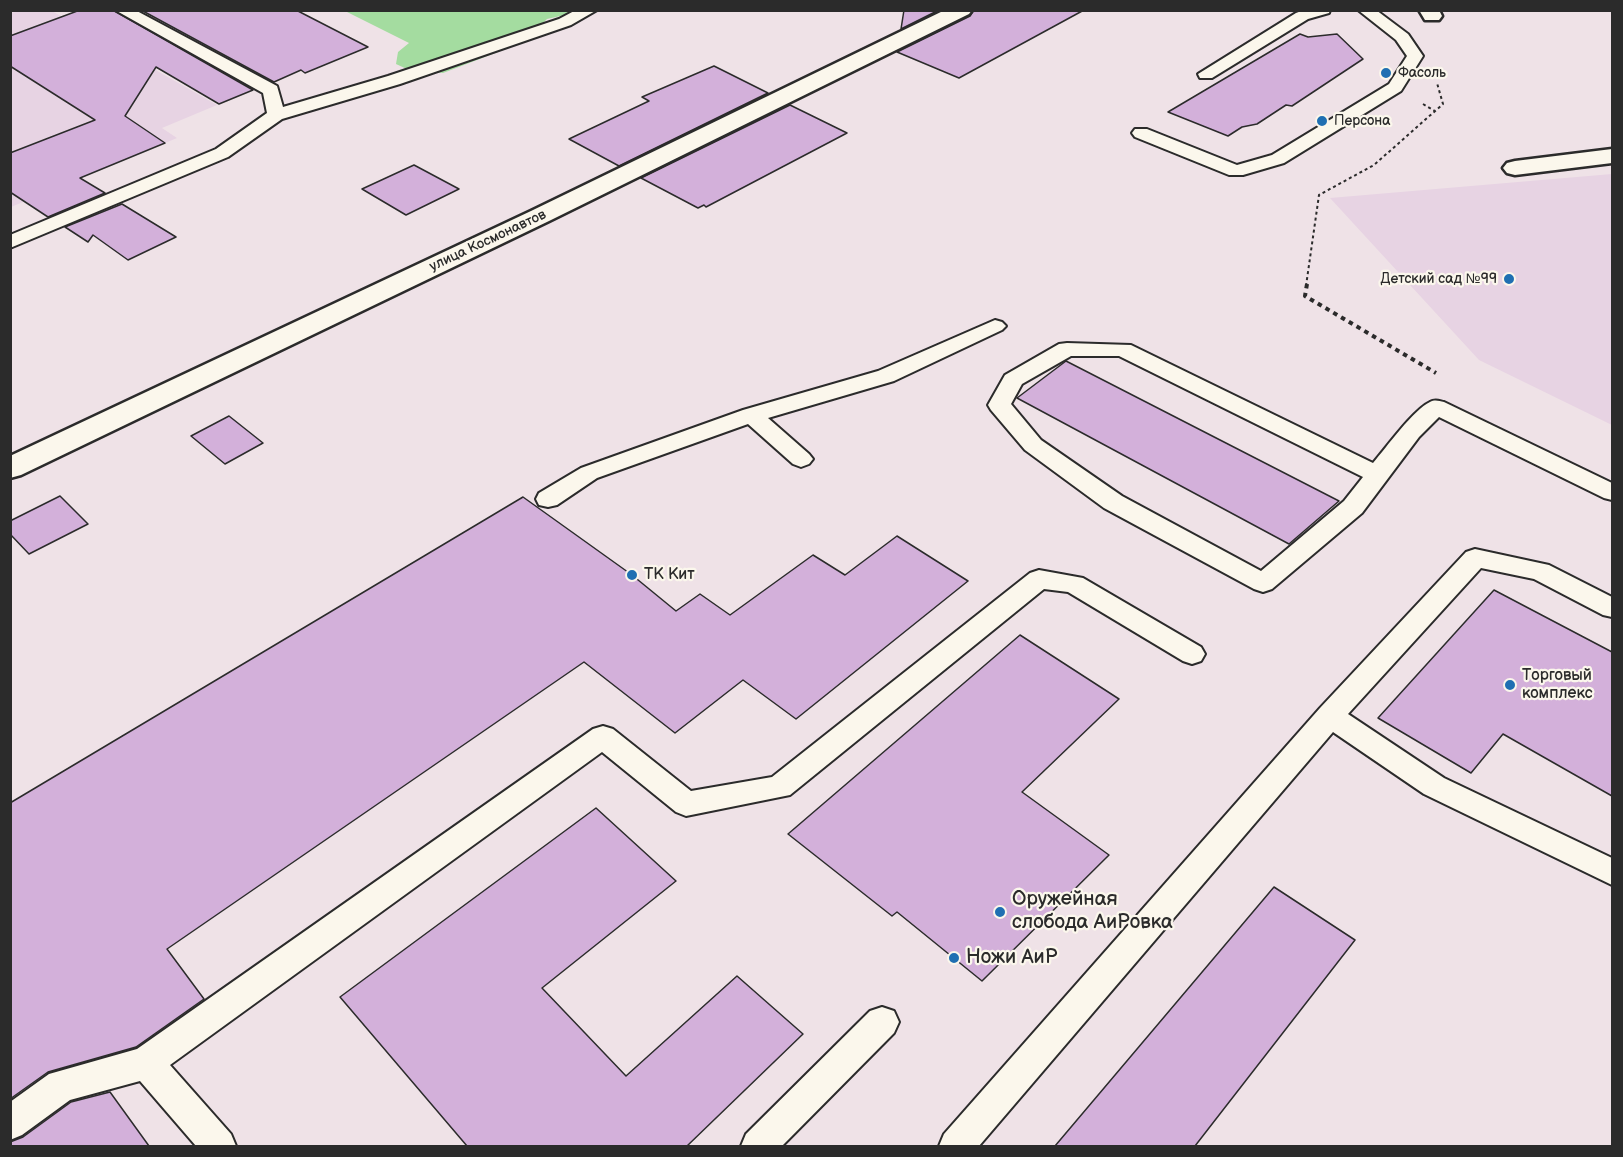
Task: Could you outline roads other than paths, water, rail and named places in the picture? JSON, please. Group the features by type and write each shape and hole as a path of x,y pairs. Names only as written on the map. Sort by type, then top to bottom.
{"street":[{"name":"улица Космонавтов","path":"10,468 551,211 963,10"},
{"path":"1515,168 1612,156"}],"lane":[{"path":"122,10 271,90 276,115"},
{"path":"10,242 222,153 276,115 394,80 565,22 590,10"},
{"path":"1206,74 1302,16 1323,10"},
{"path":"1141,133 1236,171 1278,159 1395,87 1415,56 1402,38 1365,10"},
{"path":"548,499 589,473 751,415 886,376 995,326"},
{"path":"1377,474 1123,350 1067,349 1013,380 999,405 1033,445 1113,502 1263,583 1353,507 1411,432 1436,407 1612,492"},
{"path":"751,415 801,459"},
{"path":"956,1146 1330,716 1475,558 1540,571 1612,608"},
{"path":"10,1123 61,1086 146,1063 603,737 686,804 780,787 1039,579 1074,584 1192,654"},
{"path":"1330,716 1434,786 1612,872"},
{"path":"758,1146 882,1022"},
{"path":"146,1063 219,1146"}],"place":[{"name":"Фасоль","path":"1386,73"},
{"name":"Персона","path":"1322,121"},
{"name":"Детский сад №99","path":"1509,279"},
{"name":"ТК Кит","path":"632,575"},
{"name":"Торговый комплекс","path":"1510,685"},
{"name":"Оружейная слобода АиРовка","path":"1000,912"},
{"name":"Ножи АиР","path":"954,958"}]}
